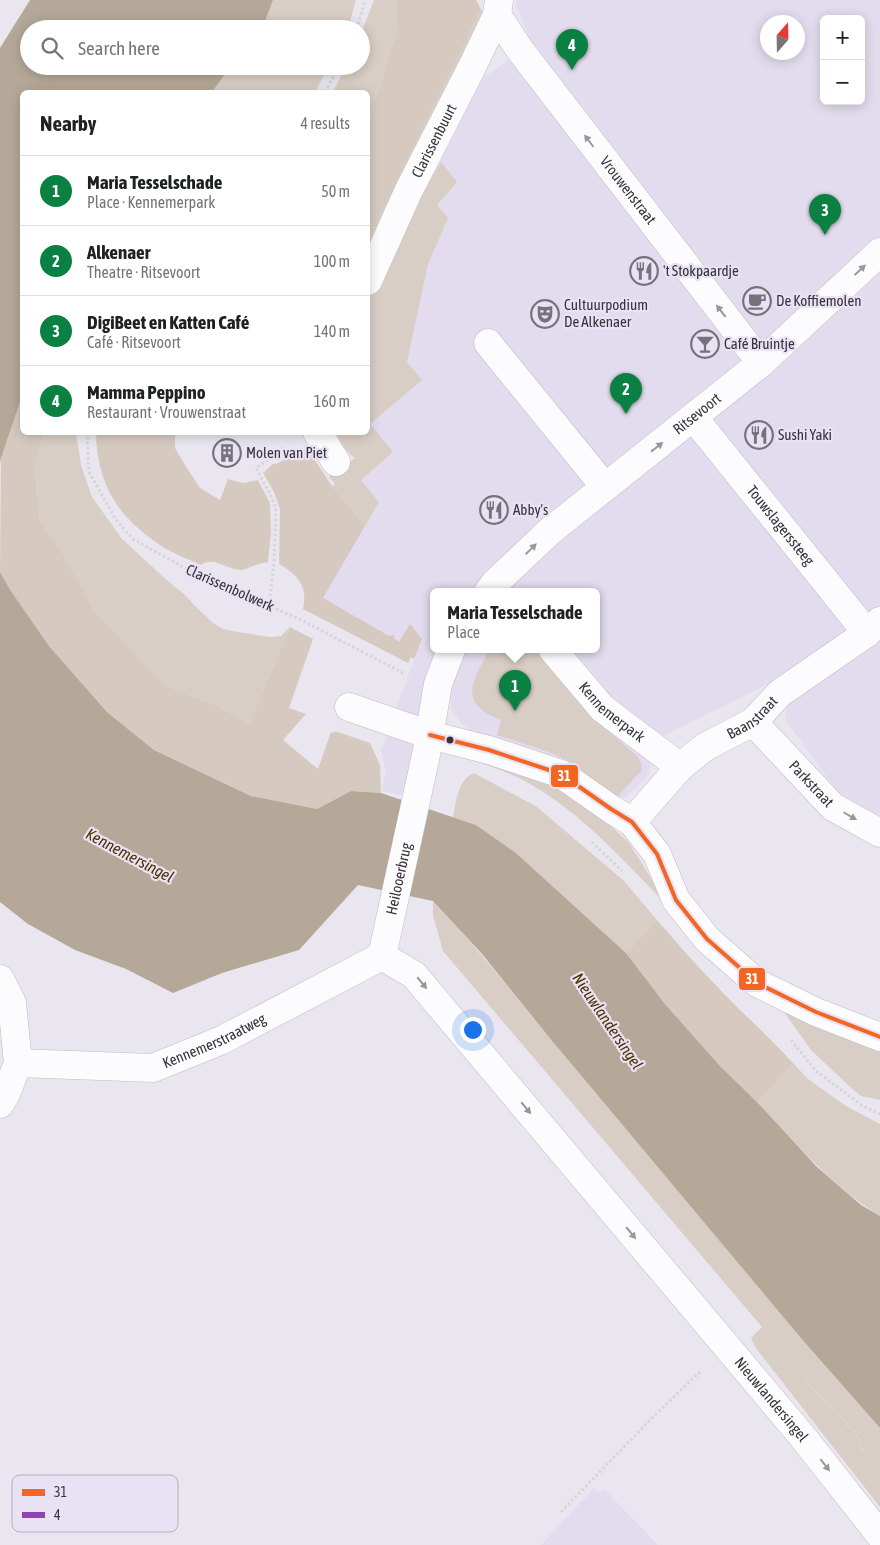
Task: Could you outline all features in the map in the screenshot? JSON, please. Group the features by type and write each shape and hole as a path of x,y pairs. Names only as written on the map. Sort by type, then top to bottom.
{"street":[{"name":"Clarissenbuurt","path":"370,277 408,192 472,69 498,7"},
{"name":"Vrouwenstraat","path":"498,7 526,57 761,363"},
{"name":"Ritsevoort","path":"497,588 550,531 761,363 880,252"},
{"path":"488,343 605,488"},
{"name":"Touwslagerssteeg","path":"694,418 874,627"},
{"path":"319,435 336,462"},
{"name":"Baanstraat","path":"632,822 680,766 705,747 753,722 780,693 874,627"},
{"path":"430,735 438,684 450,653"},
{"name":"Kennemerpark","path":"555,653 602,708 680,766"},
{"path":"349,707 430,735 489,750 562,774 611,810 632,822 658,854 676,900 707,939 757,983 816,1012 880,1037"},
{"name":"Parkstraat","path":"753,722 833,806 880,833"},
{"name":"Heilooerbrug","path":"382,956 430,735"},
{"name":"Kennemerstraatweg","path":"18,1063 153,1068 222,1040 382,956"},
{"name":"Nieuwlandersingel","path":"382,956 414,975 802,1436 880,1535"},
{"path":"0,979 12,1003 18,1063 0,1104"}],"path":[{"path":"359,20 365,0"},
{"path":"326,90 334,75"},
{"name":"Clarissenbolwerk","path":"87,435 89,472 116,520 133,539 192,572 299,619 408,676 438,684"},
{"path":"269,606 274,562 276,508 256,468 286,446"},
{"path":"561,1512 653,1417 726,1347"}],"shaded area":[{"path":"273,0 356,0 350,20 265,20"},
{"path":"374,0 397,0 397,30 370,118 370,90 334,90 342,75 370,75 370,20 366,20"},
{"path":"397,0 476,0 484,15 480,12 370,237 370,118 397,30"},
{"path":"516,0 880,0 880,815 869,811 837,791 787,722 785,714 787,705 770,683 661,737 647,757 650,764 649,774 627,797 618,799 475,735 461,723 451,709 450,691 462,653 600,653 600,588 504,588 514,576 498,560 475,588 430,588 430,653 439,653 431,676 402,796 382,791 386,771 381,751 414,660 317,601 367,435 370,435 370,293 468,90 508,60 533,47 516,5"},
{"path":"480,12 484,15 370,257 370,237"},
{"path":"224,75 324,75 316,90 213,90"},
{"path":"441,162 457,182 437,205 448,218 428,264 407,362 422,380 370,424 370,294 428,171 434,174"},
{"path":"20,402 20,435 43,435 35,468 40,521 65,558 94,611 167,686 218,706 249,723 290,627 313,639 289,708 306,714 283,740 318,769 331,732 334,733 335,731 370,743 380,765 381,793 351,791 317,809 251,796 154,750 107,712 49,646 0,572 1,458"},
{"path":"370,424 393,452 361,480 379,502 365,526 332,486 335,484 329,477 355,458 338,435 370,435"},
{"path":"43,435 76,435 81,465 92,497 122,539 185,595 213,623 223,629 270,637 281,636 290,627 249,723 218,706 167,686 94,611 40,521 35,468"},
{"path":"96,435 175,435 175,448 200,488 220,500 228,479 243,483 258,480 270,503 271,532 268,562 245,570 237,570 216,562 206,562 201,565 166,549 136,526 114,500 106,486 97,452"},
{"path":"302,450 309,451 332,486 365,526 323,598 389,636 395,635 394,638 399,642 410,624 422,639 414,659 411,657 408,663 303,609 304,594 300,582 291,572 279,564 280,509 274,492 263,473 273,464 281,462"},
{"path":"488,653 542,653 598,722 638,757 642,770 617,797 567,760 497,735 501,720 478,707 473,699 472,691 478,672"},
{"path":"485,761 555,785 609,824 629,843 669,907 607,844 562,805 537,788 511,774 483,764"},
{"path":"474,773 537,807 624,881 657,920 626,953 516,853 476,825 453,817 461,786 464,780"},
{"path":"433,901 491,966 767,1297 880,1428 880,1507 755,1347 751,1338 762,1327 443,951 433,915"},
{"path":"657,920 721,991 793,1063 758,1103 720,1066 665,1004 626,953"},
{"path":"784,1012 880,1049 880,1100 861,1096 849,1086 811,1050"},
{"path":"793,1063 808,1079 846,1106 880,1124 880,1216 846,1192 801,1149 758,1103"},
{"path":"594,1488 599,1493 604,1489 658,1545 541,1545"}],"water":[{"path":"30,0 273,0 265,20 20,20 20,75 224,75 213,90 20,90 20,402 0,463 0,48"},
{"name":"Kennemersingel","path":"0,572 49,646 107,712 154,750 251,796 317,809 351,791 381,793 476,825 516,853 626,953 665,1004 720,1066 758,1103 817,1167 861,1205 880,1216 880,1428 801,1338 553,1042 482,954 433,901 358,885 299,950 222,973 173,993 126,969 75,950 28,924 0,902"}],"transit line":[{"name":"31","path":"430,735 489,750 561,774 632,822 657,854 676,900 707,939 757,983 816,1012 880,1037"}],"place":[{"name":"Mamma Peppino","path":"572,70"},
{"name":"DigiBeet en Katten Café","path":"825,235"},
{"name":"'t Stokpaardje","path":"644,271"},
{"name":"De Koffiemolen","path":"757,301"},
{"name":"Cultuurpodium De Alkenaer","path":"545,314"},
{"name":"Café Bruintje","path":"705,344"},
{"name":"Alkenaer","path":"626,414"},
{"name":"Sushi Yaki","path":"759,435"},
{"name":"Molen van Piet","path":"227,453"},
{"name":"Abby's","path":"494,510"},
{"name":"Maria Tesselschade","path":"515,711"}]}
